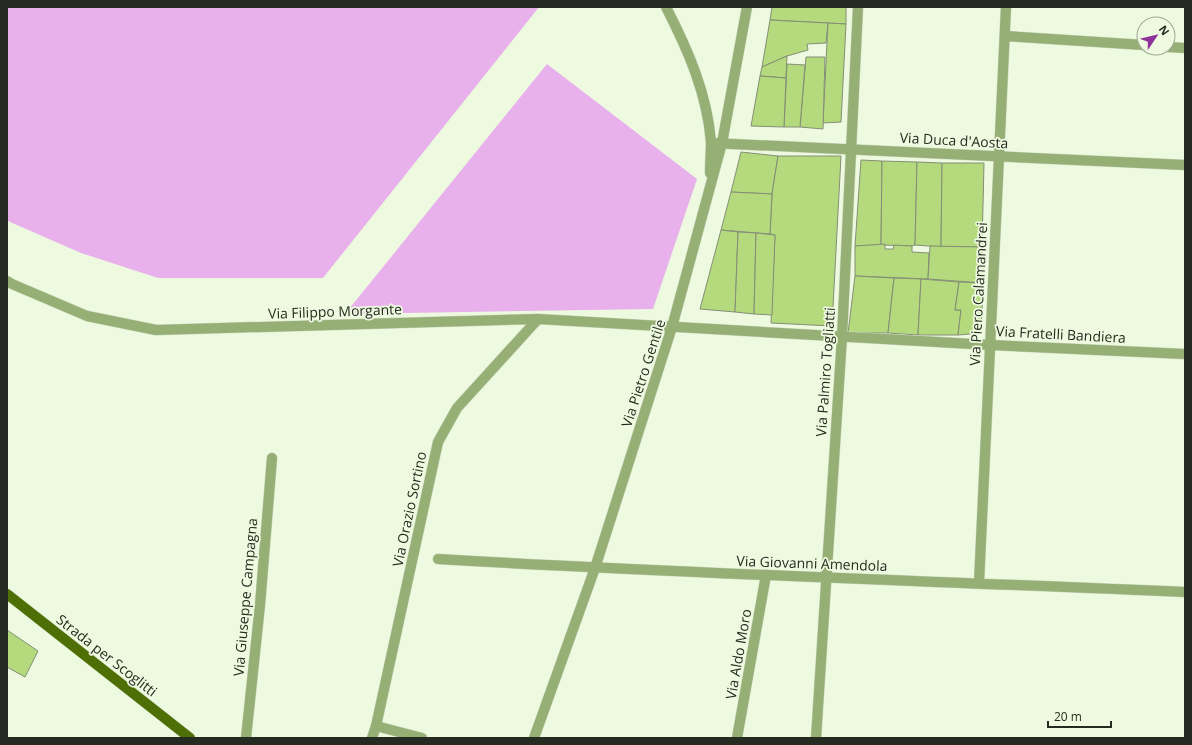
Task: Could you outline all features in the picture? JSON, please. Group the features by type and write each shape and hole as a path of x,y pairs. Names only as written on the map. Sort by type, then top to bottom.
{"main road":[{"name":"Strada per Scoglitti","path":"7,594 190,738"}],"street":[{"path":"666,7 685,43 705,104 711,143 709,190"},
{"name":"Via Pietro Gentile","path":"534,738 595,568 672,327 722,143 747,7"},
{"name":"Via Palmiro Togliatti","path":"816,738 842,337 858,7"},
{"name":"Via Piero Calamandrei","path":"979,583 1006,7"},
{"path":"1004,36 1136,44"},
{"name":"Via Duca d'Aosta","path":"711,143 1185,165"},
{"name":"Via Filippo Morgante","path":"7,281 87,316 156,330 538,319 672,327"},
{"name":"Via Orazio Sortino","path":"372,738 376,726 438,442 457,408 538,319"},
{"name":"Via Fratelli Bandiera","path":"672,327 990,345 1185,354"},
{"name":"Via Giuseppe Campagna","path":"246,738 260,604 272,458"},
{"name":"Via Giovanni Amendola","path":"438,559 595,568 1185,592"},
{"name":"Via Aldo Moro","path":"737,738 766,575"},
{"path":"376,726 422,738"}],"shaded area":[{"path":"7,7 539,7 323,278 158,278 81,253 7,220"},
{"path":"547,64 697,179 653,309 345,314"}],"building":[{"path":"772,7 846,7 846,24 770,20"},
{"path":"770,20 828,23 826,43 807,44 808,50 787,56 762,67"},
{"path":"828,23 846,24 841,122 823,123"},
{"path":"787,56 786,78 760,76 762,67"},
{"path":"806,57 825,57 823,129 800,127"},
{"path":"787,64 805,65 800,127 784,127"},
{"path":"760,76 786,78 784,127 751,126"},
{"path":"741,152 778,156 772,194 731,192"},
{"path":"778,156 841,156 832,326 771,323 775,235 770,234 772,194"},
{"path":"861,160 882,161 881,245 855,246"},
{"path":"882,161 917,162 915,245 881,245"},
{"path":"917,162 942,163 941,247 915,245"},
{"path":"942,163 984,163 982,247 941,247"},
{"path":"731,192 772,194 770,234 721,230"},
{"path":"721,230 738,232 735,312 700,309"},
{"path":"738,232 756,233 754,314 735,312"},
{"path":"756,233 775,235 772,315 754,314"},
{"path":"885,244 885,249 893,249 894,245 912,246 912,252 929,253 928,279 855,276 855,246"},
{"path":"930,246 982,247 983,283 928,279"},
{"path":"855,276 894,278 888,333 848,333"},
{"path":"894,278 921,279 918,335 888,333"},
{"path":"921,279 959,282 955,310 961,310 958,335 918,335"},
{"path":"959,282 983,283 981,333 958,335 961,310 955,310"},
{"path":"7,630 38,651 25,677 7,667"}]}
